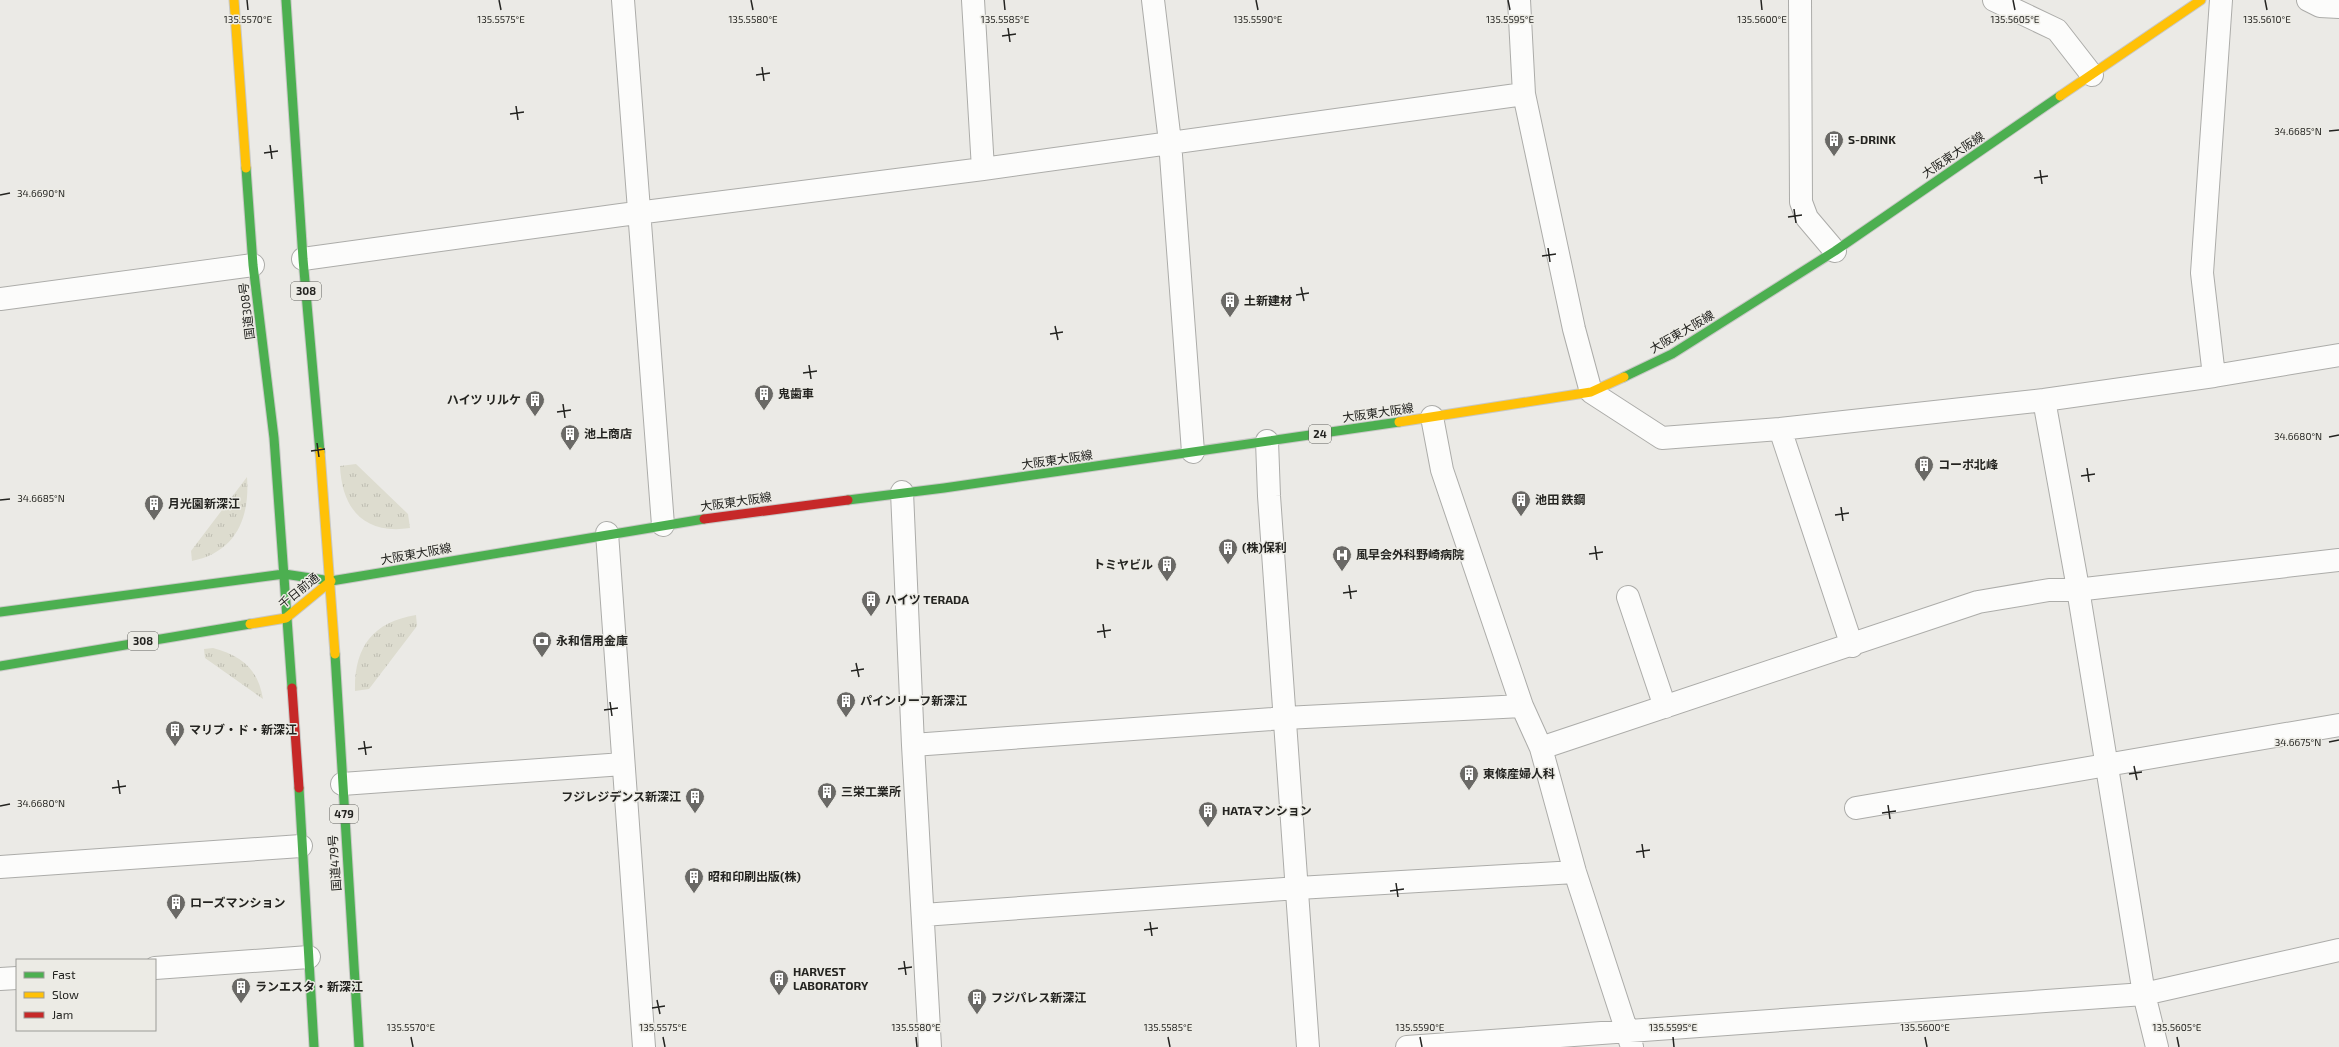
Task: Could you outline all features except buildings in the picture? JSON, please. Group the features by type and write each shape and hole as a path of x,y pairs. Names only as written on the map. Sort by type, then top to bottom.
{"main road":[{"name":"国道308号","path":"234,0 253,264 274,438 286,618"},
{"name":"308","path":"286,0 303,258 331,581"},
{"name":"大阪東大阪線","path":"331,581 663,524 902,492 944,488 1432,418 1591,392 1672,354 1835,251 2201,0"},
{"name":"千日前通","path":"0,612 284,574 331,581"},
{"name":"千日前通","path":"0,666 286,618 331,581"},
{"name":"国道479号","path":"331,581 359,1047"},
{"path":"286,618 314,1047"}],"street":[{"path":"623,0 663,524"},
{"path":"972,0 982,169"},
{"path":"1153,0 1170,142 1193,452"},
{"path":"1519,0 1524,94 1574,329 1591,392 1662,438 1780,430 2044,400 2214,376 2339,356"},
{"path":"1800,0 1801,202 1807,218 1835,251"},
{"path":"1994,0 2057,30 2092,75"},
{"path":"2214,376 2202,274 2221,0"},
{"path":"2308,0 2320,6 2339,7"},
{"path":"303,258 982,169 1524,94"},
{"path":"0,299 253,264"},
{"path":"2044,400 2076,577 2076,590 2144,994 2157,1047"},
{"path":"1432,418 1444,476 1522,706 1541,748 1575,872 1629,1039"},
{"path":"1780,430 1819,542 1852,646"},
{"path":"1267,441 1308,1047"},
{"path":"902,492 913,745 930,1047"},
{"path":"607,534 644,1047"},
{"path":"1541,748 1852,646 1978,602 2049,590 2076,590 2339,560"},
{"path":"1628,597 1665,707"},
{"path":"913,745 1286,718 1522,706"},
{"path":"1856,808 2339,725"},
{"path":"342,784 623,764"},
{"path":"0,867 301,846"},
{"path":"923,915 1298,888 1575,872"},
{"path":"1407,1047 1629,1039 2144,994 2339,950"},
{"path":"156,968 309,957"},
{"path":"0,979 16,978"}],"green space":[{"path":"356,464 408,514 410,528 394,529 380,527 368,523 358,516 345,495 340,466"},
{"path":"247,477 246,506 243,519 237,531 230,541 220,550 192,561 191,551"},
{"path":"416,615 417,626 369,689 355,691 358,662 362,650 369,640 377,631 388,624"},
{"path":"213,648 232,655 247,665 257,680 263,699 205,658 204,649"}],"traffic: fast":[{"path":"286,0 303,259 320,452"},
{"path":"1624,377 1672,354 1835,251 2060,96"},
{"path":"246,168 253,265 274,438 292,688"},
{"path":"848,500 944,488 1399,422"},
{"path":"331,581 704,519"},
{"path":"0,612 284,574 331,581"},
{"path":"0,666 250,624"},
{"path":"335,654 359,1047"},
{"path":"299,788 314,1047"}],"traffic: slow":[{"path":"234,0 246,168"},
{"path":"2060,96 2201,0"},
{"path":"1399,422 1591,392 1624,377"},
{"path":"320,452 335,654"},
{"path":"250,624 286,618 331,581"}],"traffic: jam":[{"path":"704,519 848,500"},
{"path":"292,688 299,788"}],"place":[{"name":"S-DRINK","path":"1834,157"},
{"name":"土新建材","path":"1230,318"},
{"name":"鬼歯車","path":"764,411"},
{"name":"ハイツ リルケ","path":"535,417"},
{"name":"池上商店","path":"570,451"},
{"name":"コーポ北峰","path":"1924,482"},
{"name":"池田 鉄鋼","path":"1521,517"},
{"name":"月光園新深江","path":"154,521"},
{"name":"(株)保利","path":"1228,565"},
{"name":"風早会外科野崎病院","path":"1342,572"},
{"name":"トミヤビル","path":"1167,582"},
{"name":"ハイツ TERADA","path":"871,617"},
{"name":"永和信用金庫","path":"542,658"},
{"name":"パインリーフ新深江","path":"846,718"},
{"name":"マリブ・ド・新深江","path":"175,747"},
{"name":"東條産婦人科","path":"1469,791"},
{"name":"三栄工業所","path":"827,809"},
{"name":"フジレジデンス新深江","path":"695,814"},
{"name":"HATAマンション","path":"1208,828"},
{"name":"昭和印刷出版(株)","path":"694,894"},
{"name":"ローズマンション","path":"176,920"},
{"name":"HARVEST LABORATORY","path":"779,996"},
{"name":"ランエスタ・新深江","path":"241,1004"},
{"name":"フジパレス新深江","path":"977,1015"}]}
